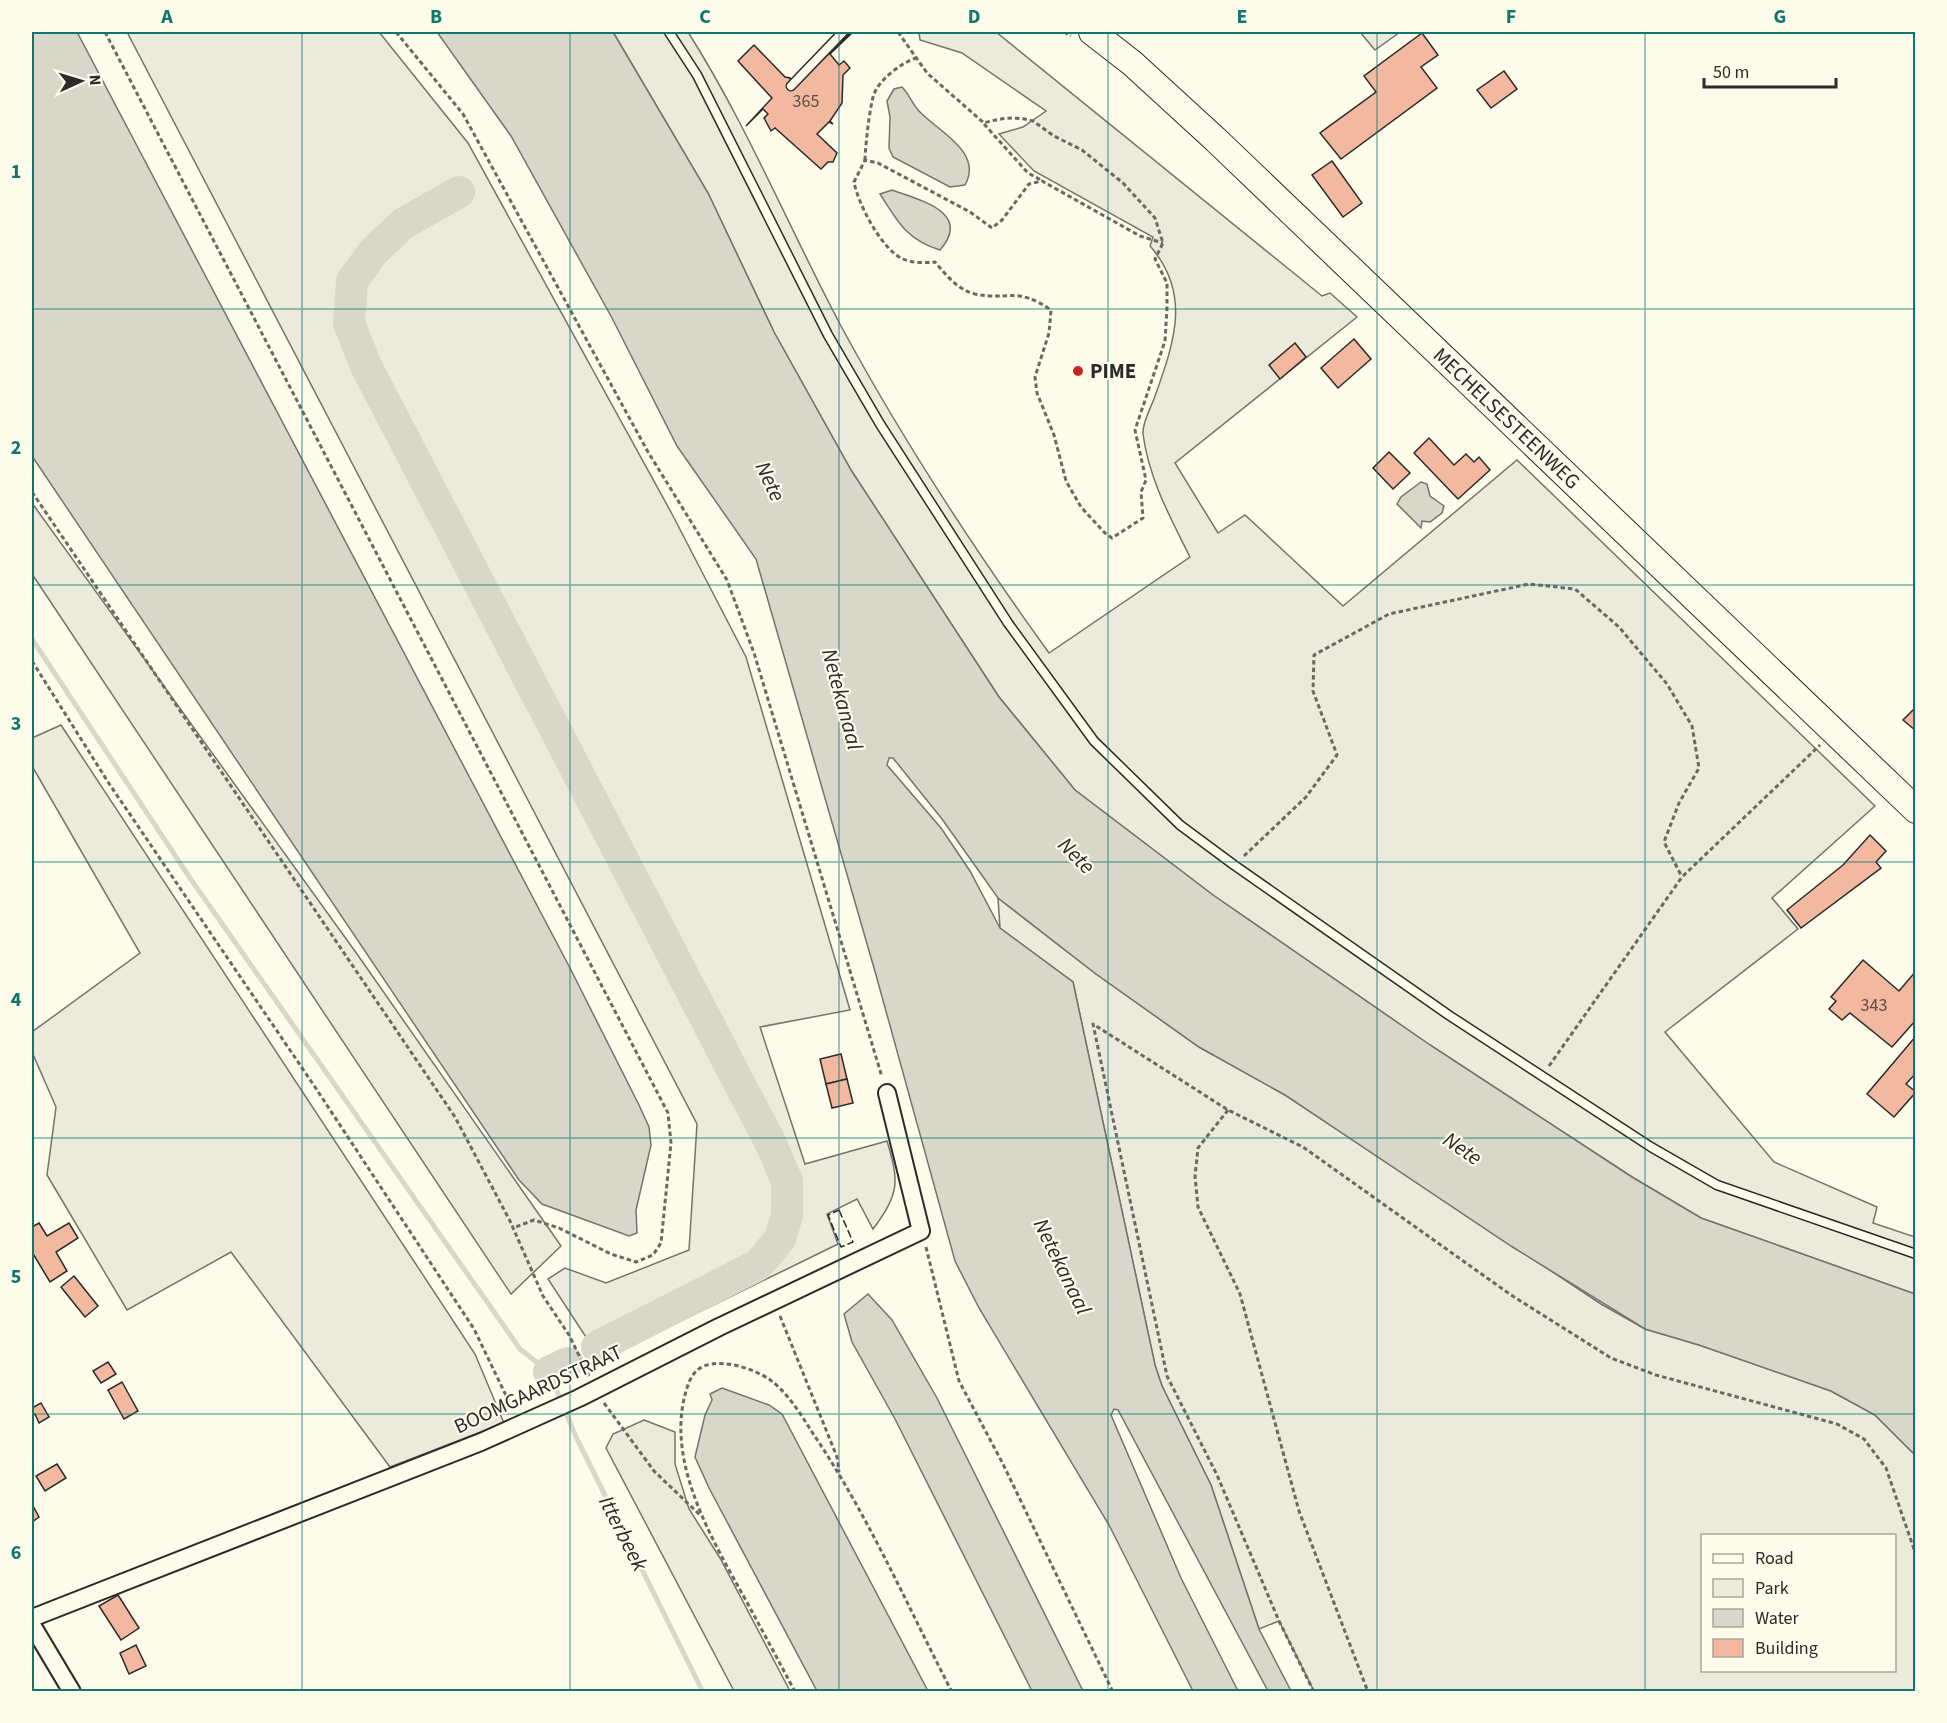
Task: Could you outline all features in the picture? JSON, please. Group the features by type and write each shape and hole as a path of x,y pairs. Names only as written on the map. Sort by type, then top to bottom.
{"main road":[{"name":"MECHELSESTEENWEG","path":"1092,32 1186,112 1916,810"}],"street":[{"path":"887,1093 921,1231"},
{"name":"BOOMGAARDSTRAAT","path":"32,1618 520,1425 921,1231"},
{"path":"32,1625 72,1692"}],"lane":[{"path":"669,32 696,75 747,171 828,335 936,515 1008,623 1094,741 1180,825 1234,865 1450,1016 1651,1147 1717,1185 1916,1254"},
{"path":"791,86 843,32"}],"path":[{"path":"105,32 668,1113 671,1143 661,1243 653,1254 636,1262 611,1254 559,1228 534,1220 513,1228"},
{"path":"396,32 464,114 648,452 727,580 754,653 865,1013 887,1093"},
{"path":"898,32 927,73 984,123 1028,173 1140,236 1163,243"},
{"path":"916,58 907,61 889,75 873,96 866,160 854,182 856,193 884,244 903,259 935,262 949,280 975,294 1016,294 1051,310 1049,333 1035,377 1037,393 1054,435 1059,462 1072,493 1105,533 1112,538 1143,518 1141,492 1146,480 1135,430 1165,341 1167,283 1155,259 1163,243 1155,218 1147,208 1123,183 1082,150 1054,136 1033,121 1022,118 998,118 984,123"},
{"path":"866,160 896,172 970,212 992,228 1002,220 1029,184 1042,181"},
{"path":"32,492 455,1117 513,1228 543,1296 569,1335 596,1390 618,1425 654,1471 700,1515"},
{"path":"1234,865 1306,797 1337,755 1313,691 1314,655 1389,614 1528,584 1575,589 1620,627 1667,684 1692,726 1699,768 1679,803 1664,842 1682,877"},
{"path":"32,661 108,782 315,1086 474,1329 520,1425"},
{"path":"1543,1075 1682,877 1822,744"},
{"path":"1314,1692 1279,1621 1217,1475 1167,1377 1093,1024 1228,1110 1303,1148 1511,1295 1611,1358 1656,1376 1837,1424 1864,1439 1886,1468 1916,1555"},
{"path":"1228,1110 1198,1148 1195,1176 1198,1206 1240,1294 1299,1511 1368,1692"},
{"path":"921,1231 959,1381 1003,1464 1113,1692"},
{"path":"773,1301 837,1457 839,1474"},
{"path":"795,1692 700,1515 683,1454 681,1412 688,1382 697,1369 710,1364 727,1364 750,1370 769,1379 792,1402 839,1474 952,1692"}],"green space":[{"path":"127,32 379,32 468,143 672,514 746,657 850,1010 760,1027 805,1164 887,1141 894,1167 895,1187 888,1206 873,1229 857,1199 827,1214 838,1244 601,1360 548,1279 565,1268 606,1283 689,1250 697,1124"},
{"path":"613,32 688,32 749,140 822,289 864,368 966,534 1049,653 1190,557 1155,482 1143,434 1145,421 1161,379 1172,340 1175,302 1171,283 1163,264 1150,246 1153,237 1034,171 999,134 1023,127 1046,111 962,53 920,40 919,32 996,32 1322,296 1330,293 1357,317 1175,463 1218,533 1245,515 1343,606 1517,460 1875,806 1772,898 1798,929 1665,1032 1774,1162 1877,1207 1873,1223 1915,1237 1915,1294 1701,1218 1632,1177 1430,1045 1213,895 1075,790 999,697 851,470 774,332 708,193"},
{"path":"1360,32 1400,32 1375,50"},
{"path":"32,503 357,954 561,1246 511,1294 32,574"},
{"path":"61,725 475,1354 504,1423 390,1467 231,1252 127,1310 47,1175 56,1107 32,1052 32,1032 140,953 32,766 32,738"},
{"path":"998,898 1096,974 1199,1047 1285,1095 1601,1304 1645,1329 1699,1345 1831,1391 1875,1415 1915,1455 1915,1691 1314,1691 1279,1621 1259,1629 1211,1485 1162,1386 1155,1365 1073,982 1000,928"},
{"path":"644,1420 675,1432 675,1464 689,1509 720,1558 790,1691 734,1691 606,1448 613,1434"}],"water":[{"path":"32,32 77,32 570,968 649,1127 651,1145 636,1210 637,1233 629,1236 542,1204 519,1180 32,456"},
{"path":"437,32 613,32 708,193 774,332 851,470 999,697 1075,790 1213,895 1430,1045 1632,1177 1701,1218 1915,1294 1915,1455 1875,1415 1831,1391 1699,1345 1645,1329 1511,1246 1285,1095 1199,1047 1096,974 998,898 942,819 893,758 889,758 887,765 941,828 970,871 1000,928 1073,982 1155,1365 1162,1386 1211,1485 1259,1629 1291,1691 1268,1691 1118,1410 1114,1409 1111,1415 1181,1578 1238,1691 1193,1691 1109,1525 979,1308 955,1261 876,975 756,559 677,446 612,318 511,136"},
{"path":"902,87 918,110 964,153 969,163 969,174 965,185 950,187 893,157 889,148 890,117 887,101 894,89"},
{"path":"892,190 928,203 946,217 950,226 949,237 940,250 919,241 904,229 880,194"},
{"path":"1421,482 1427,484 1430,496 1444,506 1442,513 1430,522 1422,521 1421,528 1397,504 1401,497"},
{"path":"868,1294 892,1320 937,1398 1083,1691 1032,1691 895,1419 852,1342 844,1314"},
{"path":"722,1388 769,1405 782,1414 928,1691 817,1691 709,1488 695,1457 705,1415 712,1400 710,1394"}],"building":[{"path":"853,32 830,54 839,65 844,61 850,68 843,75 842,103 830,121 833,124 829,122 817,134 837,153 833,162 828,162 821,169 775,128 771,131 764,118 768,114 763,109 746,126 772,98 738,61 754,45 785,77 790,78 793,89"},
{"path":"1422,33 1438,55 1421,67 1437,88 1341,159 1320,133 1376,92 1364,76"},
{"path":"1504,71 1517,89 1491,108 1477,90"},
{"path":"1332,161 1362,203 1343,217 1312,175"},
{"path":"1354,339 1371,359 1338,388 1321,368"},
{"path":"1295,343 1306,357 1280,379 1269,365"},
{"path":"1429,438 1454,465 1466,454 1474,462 1479,457 1490,470 1458,499 1414,453"},
{"path":"1389,452 1410,473 1393,489 1373,468"},
{"path":"1916,707 1916,731 1903,720"},
{"path":"1870,835 1886,851 1876,862 1881,868 1801,928 1787,910 1843,865"},
{"path":"1863,960 1899,991 1916,971 1916,1020 1892,1047 1850,1013 1842,1020 1829,1009 1836,1001 1831,997"},
{"path":"1916,1036 1916,1073 1906,1084 1916,1092 1894,1117 1867,1094"},
{"path":"841,1054 847,1079 826,1084 820,1059"},
{"path":"847,1079 853,1103 832,1108 826,1084"},
{"path":"39,1223 47,1236 69,1223 78,1238 56,1252 67,1271 50,1282 32,1252 32,1227"},
{"path":"74,1276 98,1306 85,1317 61,1287"},
{"path":"108,1362 116,1374 101,1383 93,1371"},
{"path":"122,1382 138,1411 124,1419 108,1390"},
{"path":"41,1403 49,1417 39,1423 35,1414 32,1416 32,1408"},
{"path":"57,1464 66,1478 45,1491 36,1476"},
{"path":"32,1504 39,1517 32,1522"},
{"path":"118,1595 139,1628 121,1640 99,1606"},
{"path":"136,1645 146,1666 129,1674 120,1653"}],"waterway":[{"path":"459,192 404,223 374,251 352,281 349,323 366,366 771,1144 787,1181 787,1215 780,1239 758,1265 597,1347"},
{"name":"Itterbeek","path":"32,639 190,878 520,1349 549,1372 576,1437 703,1692"},
{"path":"549,1372 568,1363"}],"fence":[{"path":"839,1210 853,1242 841,1247 828,1215 839,1210"}],"place":[{"name":"PIME","path":"1078,371"}],"water label":[{"name":"Nete","path":"771,481"},
{"name":"Netekanaal","path":"843,699"},
{"name":"Nete","path":"1077,855"},
{"name":"Nete","path":"1463,1148"},
{"name":"Netekanaal","path":"1063,1266"}]}
